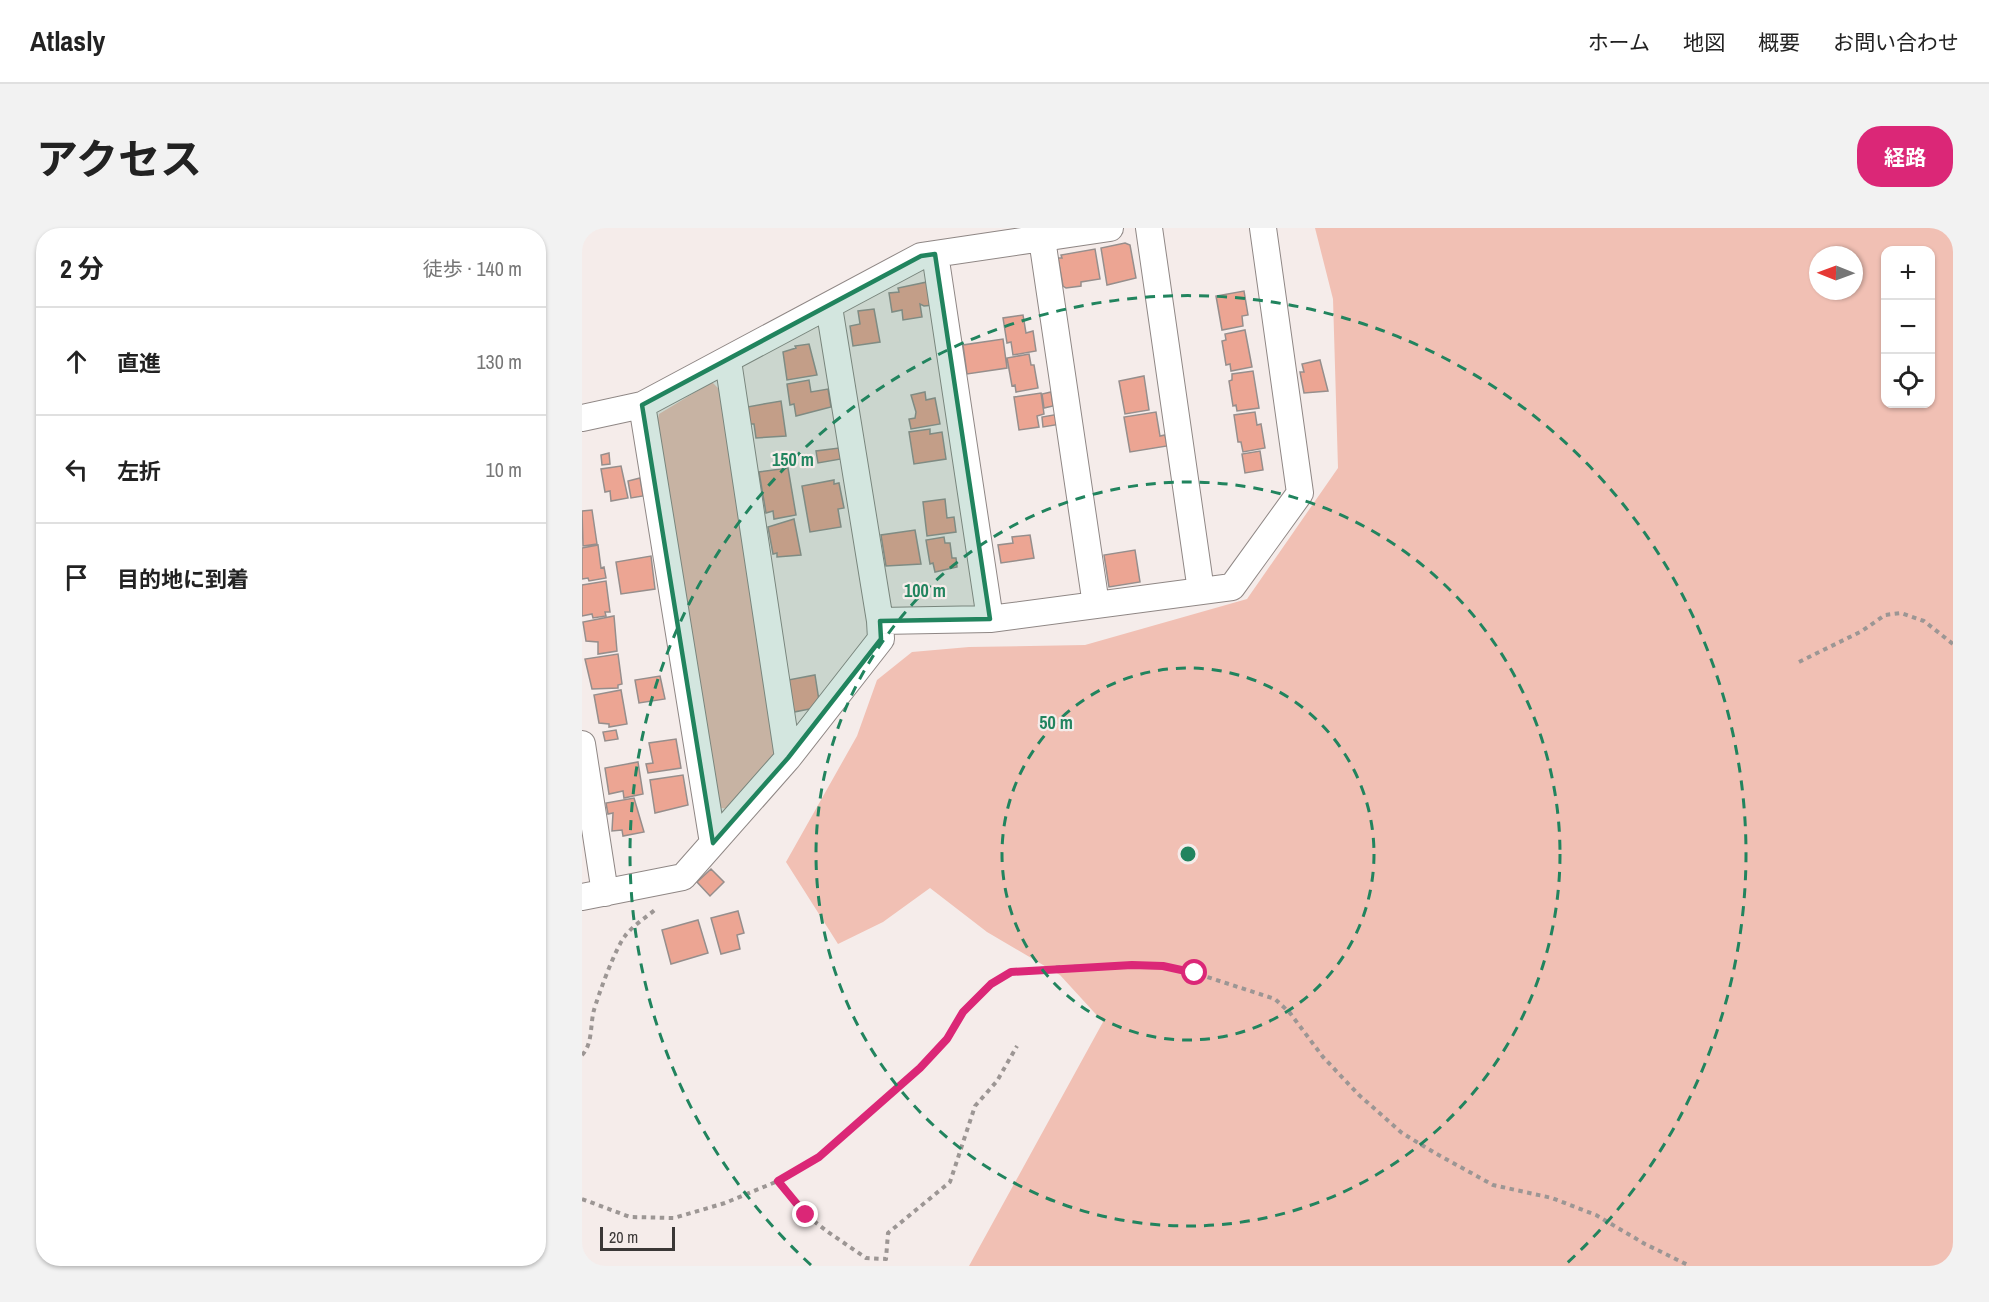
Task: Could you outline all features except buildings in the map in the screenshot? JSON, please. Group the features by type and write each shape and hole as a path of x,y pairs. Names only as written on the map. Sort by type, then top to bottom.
{"street":[{"path":"582,418 642,405 921,256 1110,228"},
{"path":"1149,228 1201,591"},
{"path":"880,621 990,619 1232,587 1300,493 1263,228"},
{"path":"1042,239 1096,605"},
{"path":"935,254 990,619"},
{"path":"582,744 593,895 683,877 788,758 880,639 880,621 829,307"},
{"path":"728,361 788,758"},
{"path":"642,405 713,843"}],"path":[{"path":"1799,662 1862,631 1885,615 1901,613 1924,621 1953,644"},
{"path":"582,1055 589,1040 594,1011 625,935 672,896 683,877"},
{"path":"582,1199 597,1207 630,1217 674,1218 725,1203 778,1181 819,1157 920,1068 947,1039 963,1012 991,984 1011,972 1041,969 1163,966 1195,973 1275,999 1290,1012 1323,1057 1359,1095 1402,1133 1435,1153 1493,1185 1552,1198 1596,1215 1645,1244 1690,1266"},
{"path":"778,1181 806,1215 828,1233 866,1258 886,1259 888,1233 950,1182 975,1106 997,1081 1017,1046"}],"highlighted area":[{"path":"935,254 990,619 880,621 881,639 788,758 713,843 642,405 921,256"}],"shaded area":[{"path":"1315,228 1953,228 1953,1266 969,1266 1103,1022 1060,975 987,932 930,888 883,922 838,944 786,862 857,736 877,680 912,652 969,647 1085,645 1247,599 1338,468 1333,299"},
{"path":"712,382 722,392 776,747 775,756 728,809 715,807 657,423 659,414"}],"route":[{"path":"806,1215 778,1181 819,1157 920,1068 947,1039 963,1012 991,984 1011,972 1061,967 1163,966 1195,973"}]}
